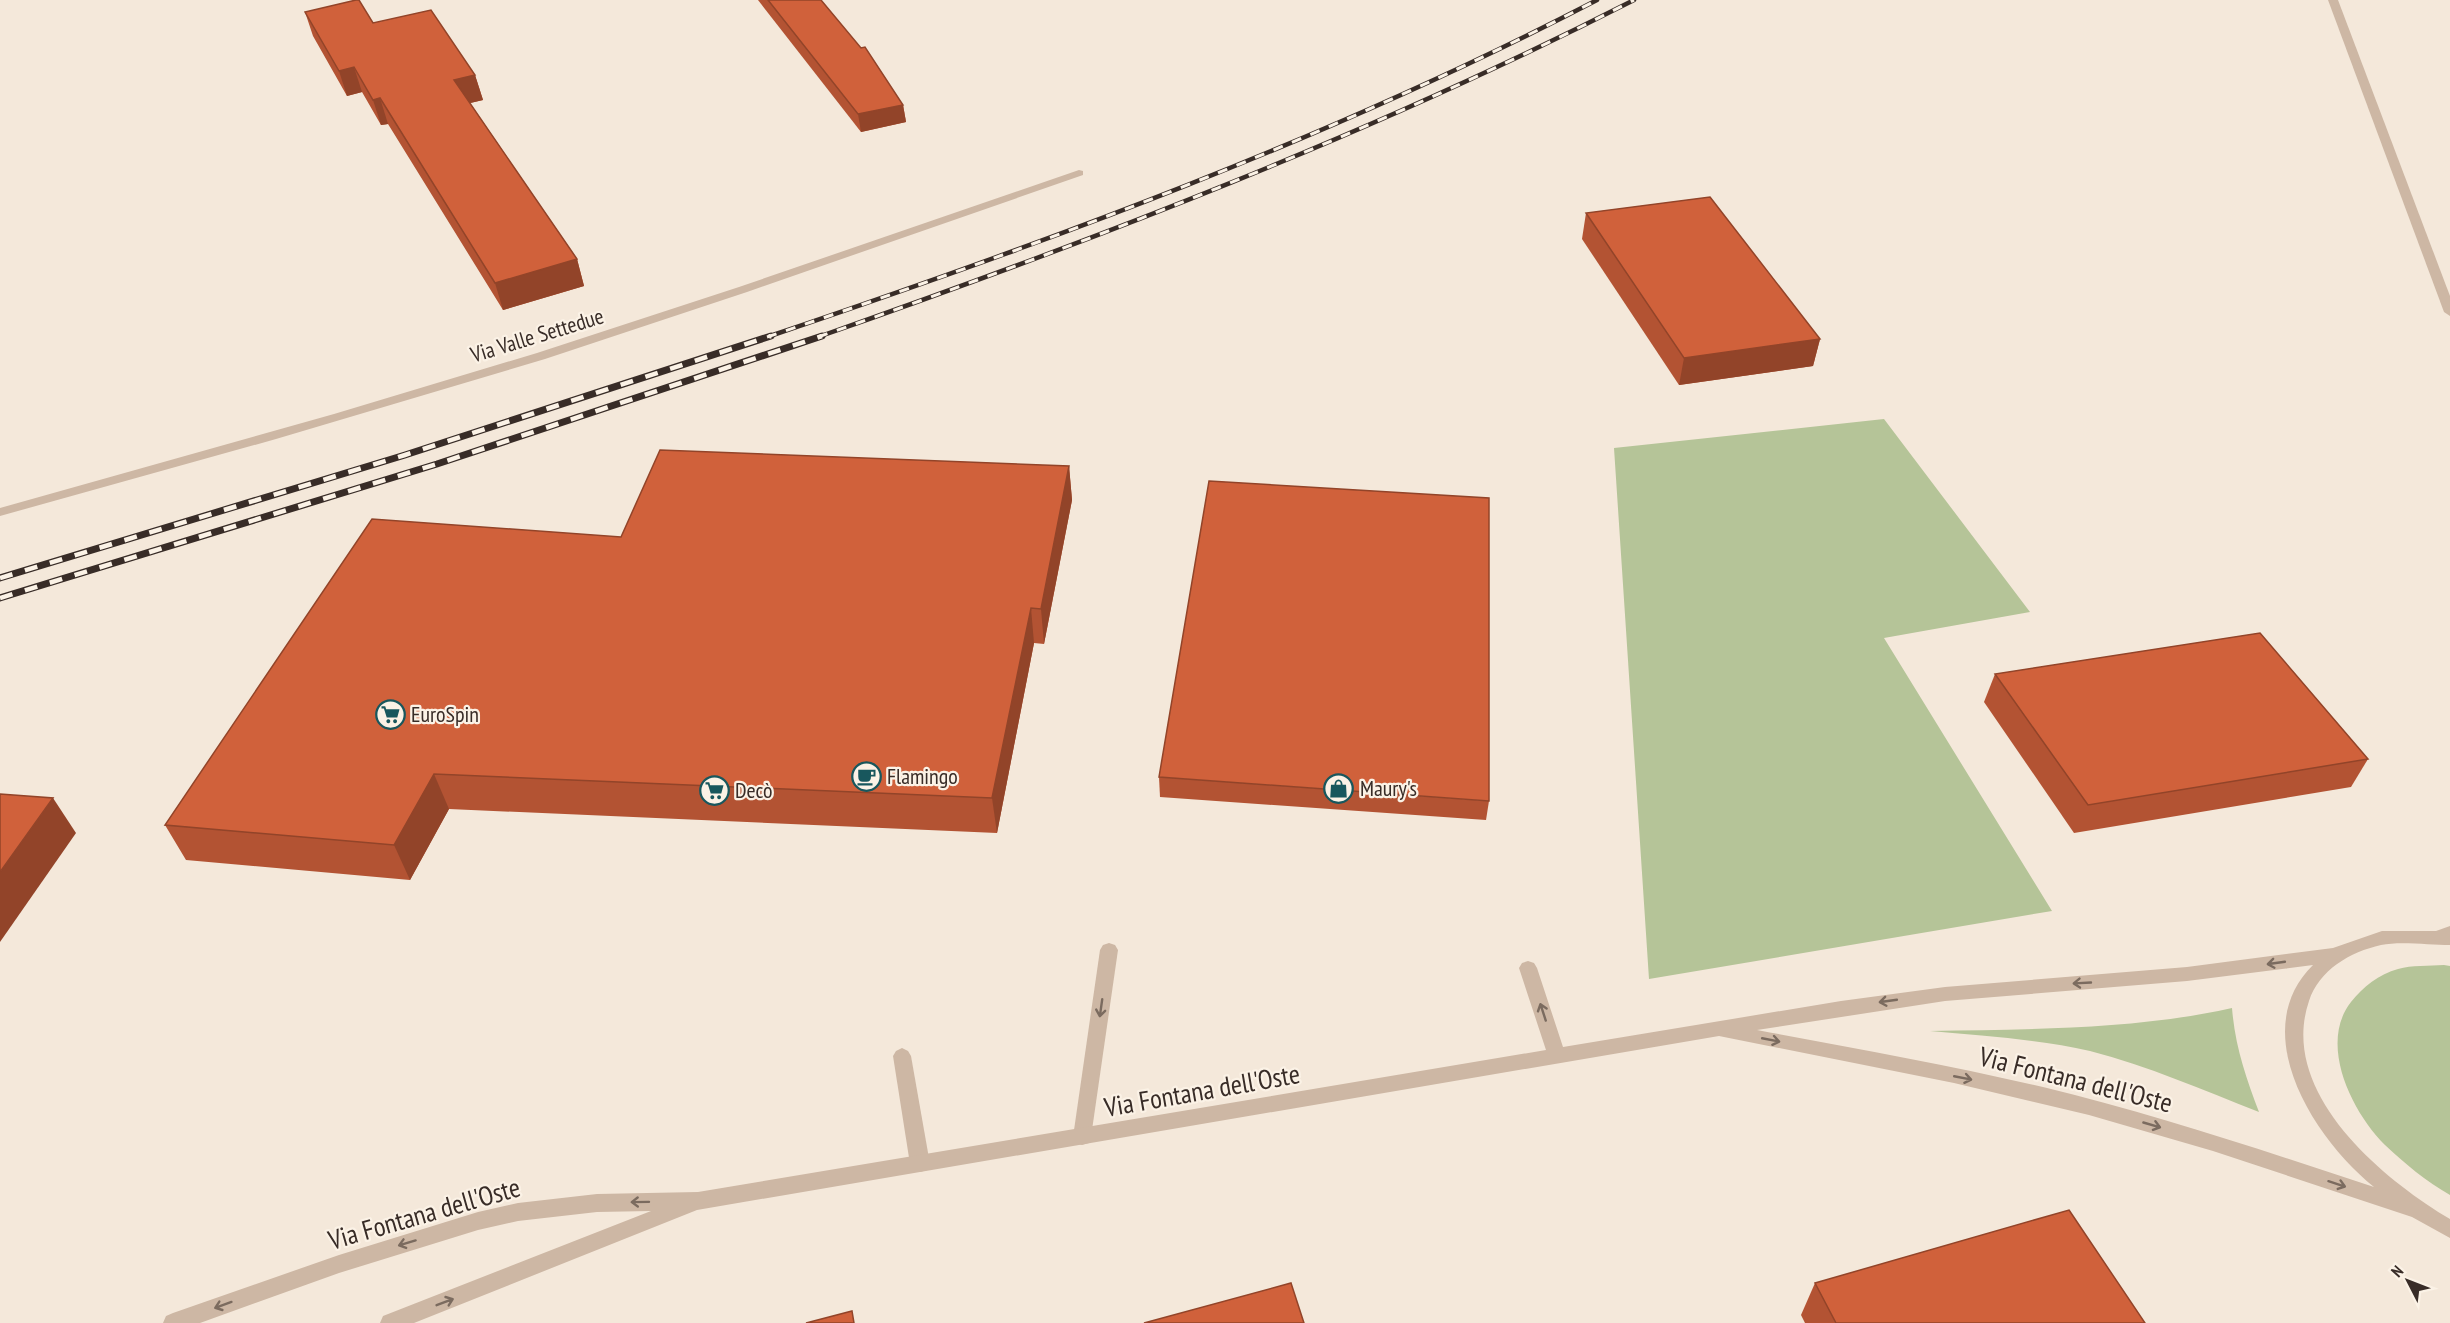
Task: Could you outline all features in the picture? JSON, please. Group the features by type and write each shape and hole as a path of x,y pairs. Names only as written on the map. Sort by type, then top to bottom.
{"street":[{"path":"2334,0 2450,312"},
{"name":"Via Valle Settedue","path":"0,512 282,433 542,356 710,301 1079,173"},
{"path":"2447,935 2382,938 2334,955 2306,983 2293,1022 2298,1067 2322,1117 2362,1166 2418,1210 2450,1229"},
{"path":"1082,1137 1109,950"},
{"name":"Via Fontana dell'Oste","path":"173,1323 339,1264 478,1221 519,1212 597,1203 698,1201 1714,1029 1945,994 2177,975 2334,955"},
{"path":"1528,968 1557,1056"},
{"name":"Via Fontana dell'Oste","path":"1714,1029 1991,1084 2090,1107 2168,1129 2418,1210"},
{"path":"902,1056 920,1164"},
{"name":"Via Fontana dell'Oste","path":"390,1323 698,1201"}],"green space":[{"path":"1884,419 2030,612 1884,638 2052,911 1649,979 1614,448"},
{"path":"2450,966 2450,1195 2408,1165 2385,1145 2361,1115 2343,1077 2338,1037 2342,1019 2351,1002 2372,982 2384,974 2403,968"},
{"path":"2232,1008 2242,1062 2259,1112 2154,1071 2090,1051 2031,1041 1930,1031 2082,1027 2157,1021"}],"building":[{"path":"359,0 373,23 431,10 475,75 454,80 577,259 495,283 380,98 373,100 354,67 339,71 305,12"},
{"path":"768,0 821,0 861,48 865,47 903,105 858,114"},
{"path":"1710,197 1820,339 1684,358 1586,213"},
{"path":"660,450 1069,466 1041,609 1031,608 992,798 434,774 394,845 165,825 372,519 621,537"},
{"path":"1209,481 1489,498 1489,801 1159,777"},
{"path":"2260,633 2368,759 2088,805 1995,674"},
{"path":"0,794 53,798 0,872"},
{"path":"2069,1210 2145,1323 1836,1323 1815,1283"},
{"path":"1291,1283 1304,1323 1144,1323"},
{"path":"852,1311 854,1323 806,1323"}],"railway":[{"path":"767,337 978,264 1188,185 1395,98 1597,0"},
{"path":"818,337 1129,223 1334,140 1435,96 1634,0"},
{"path":"0,578 405,455 771,336"},
{"path":"0,598 437,464 822,336"}],"place":[{"name":"EuroSpin","path":"390,714"},
{"name":"Flamingo","path":"866,776"},
{"name":"Maury's","path":"1339,788"},
{"name":"Decò","path":"714,790"}]}
